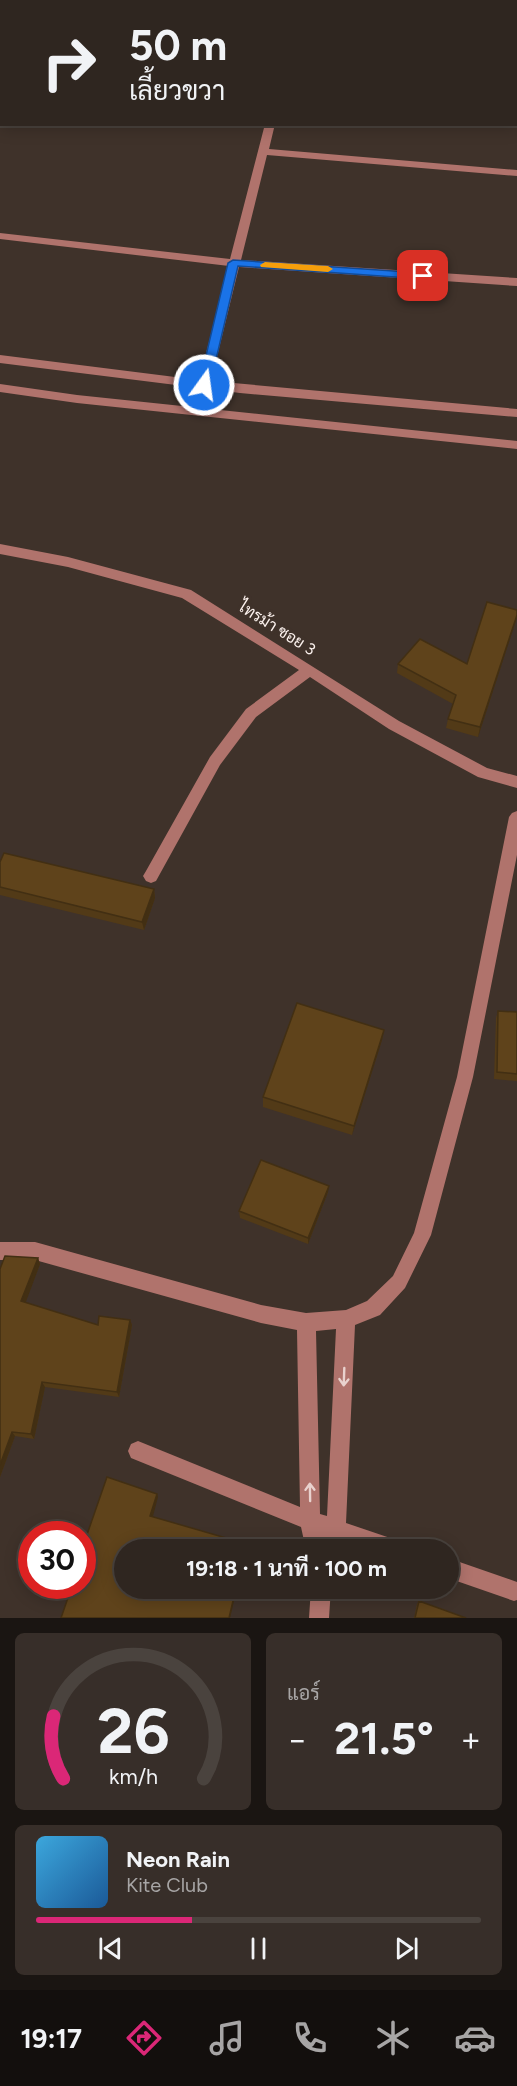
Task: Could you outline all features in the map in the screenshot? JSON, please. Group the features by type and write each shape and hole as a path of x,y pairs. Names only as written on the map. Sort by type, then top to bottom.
{"street":[{"path":"204,385 270,126"},
{"path":"263,152 517,173"},
{"path":"0,236 233,263 517,282"},
{"path":"0,359 204,385 374,403 517,413"},
{"path":"0,388 77,399 517,446"},
{"name":"ไทรม้า ซอย 3","path":"0,549 68,562 186,594 310,670 393,726 483,772 517,782"},
{"path":"151,876 215,761 251,713 310,670"},
{"path":"0,1251 35,1251 261,1314 306,1322 346,1319 373,1308 399,1282 422,1235 465,1077 517,817"},
{"path":"333,1539 336,1528 346,1319"},
{"path":"306,1322 310,1521 314,1539"},
{"path":"138,1451 310,1521 367,1539"},
{"path":"459,1572 514,1591"},
{"path":"319,1618 320,1599"}],"building":[{"path":"487,602 517,610 517,615 480,727 448,719 456,695 398,664 420,639 467,664"},
{"path":"4,853 154,889 142,922 0,887 0,862"},
{"path":"297,1003 384,1030 354,1126 263,1097"},
{"path":"498,1011 517,1012 517,1074 497,1072"},
{"path":"261,1160 329,1186 308,1238 239,1211"},
{"path":"5,1256 38,1258 21,1301 98,1325 99,1316 130,1320 117,1392 42,1382 31,1434 12,1432 0,1465 0,1269"},
{"path":"107,1477 157,1494 150,1516 230,1539 114,1539 114,1599 233,1599 229,1618 61,1618 68,1599 96,1599 96,1521 92,1521"},
{"path":"419,1601 466,1618 415,1618"}],"slow traffic":[{"path":"265,265 328,269"}],"route":[{"path":"204,385 233,263 423,276"}]}
